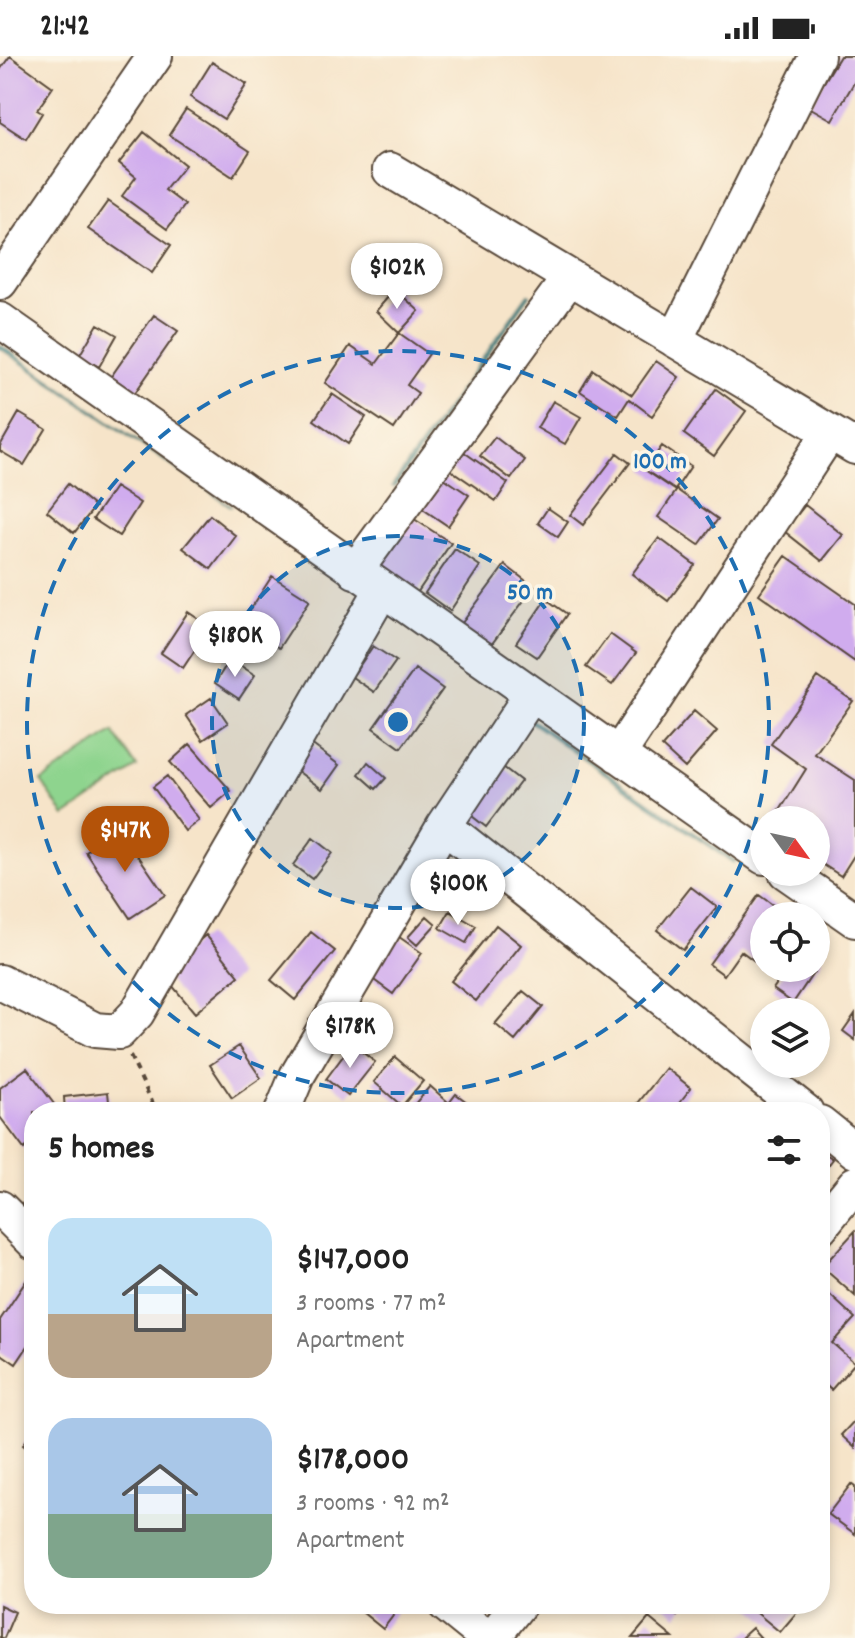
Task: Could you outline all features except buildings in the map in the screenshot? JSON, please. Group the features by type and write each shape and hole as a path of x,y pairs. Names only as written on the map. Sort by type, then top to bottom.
{"street":[{"path":"0,282 155,56"},
{"path":"675,340 817,56"},
{"path":"390,170 842,439 618,755"},
{"path":"355,571 570,277"},
{"path":"0,320 750,847"},
{"path":"0,982 95,1030 119,1032 137,1013 382,590"},
{"path":"293,1102 297,1076 444,826 531,695"},
{"path":"444,826 793,1102"},
{"path":"806,886 855,920"},
{"path":"830,1131 855,1151"},
{"path":"830,1215 855,1184"},
{"path":"0,1208 24,1232"},
{"path":"458,1614 489,1638 510,1614"}],"path":[{"path":"119,1032 152,1102"}],"green space":[{"path":"113,732 137,767 65,816 41,781"}],"water":[{"path":"528,294 530,295 392,486"},
{"path":"0,345 232,507 0,348"},
{"path":"525,718 734,861 733,863"}]}
